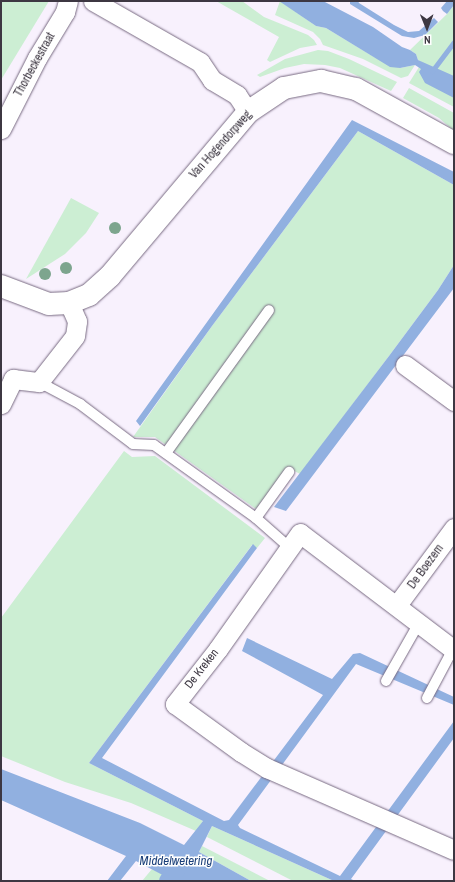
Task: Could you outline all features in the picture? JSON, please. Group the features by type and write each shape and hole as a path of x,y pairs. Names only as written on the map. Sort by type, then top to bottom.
{"street":[{"name":"Thorbeckestraat","path":"1,129 38,58 65,12 68,1"},
{"path":"93,1 200,62 212,80 237,95 248,112"},
{"name":"Van Hogendorpweg","path":"1,286 49,304 68,303 89,295 110,276 248,112 284,88 321,81 356,89 454,143"},
{"path":"1,404 13,379 39,382 75,336 77,322 68,303"},
{"path":"405,365 454,400"},
{"name":"De Boezem","path":"398,606 454,528"},
{"name":"De Kreken","path":"454,650 300,533 218,649 175,704 241,752 288,779 454,850"}],"lane":[{"path":"166,453 269,310"},
{"path":"39,382 80,404 133,444 154,445 256,518 290,548"},
{"path":"256,518 289,472"},
{"path":"386,681 395,662 419,623"},
{"path":"426,698 454,650"}],"green space":[{"path":"1,1 49,1 1,80"},
{"path":"216,1 242,1 264,17 308,35 317,45 300,48 270,62 267,60 279,37"},
{"path":"280,1 316,26 326,28 374,57 400,68 415,65 408,76 401,78 363,59 323,45 320,39 313,32 275,15"},
{"path":"454,5 454,107 409,83 419,67 425,64 418,60 416,54 410,50 447,14"},
{"path":"318,50 328,51 349,59 397,82 391,91 340,68 325,65 304,64 285,68 260,77 257,75 285,59"},
{"path":"409,88 454,113 454,131 439,118 403,98"},
{"path":"358,131 454,185 454,265 438,290 300,474 287,467 256,509 155,437 133,437 212,326"},
{"path":"71,198 99,213 86,233 65,254 26,279"},
{"path":"124,451 132,457 155,456 265,538 257,548 252,545 89,763 203,821 196,831 131,803 65,782 1,756 1,618"},
{"path":"212,826 334,881 293,881 207,837"},
{"path":"202,846 270,881 251,881 199,852"},
{"path":"152,869 164,875 174,881 142,881"}],"water":[{"path":"279,1 323,1 373,27 402,47 416,54 418,60 454,76 454,98 425,83 419,72 421,69 415,65 400,68 390,67 326,28 316,26"},
{"path":"350,1 358,1 394,25 408,32 419,31 434,18 438,22 425,35 414,38 402,36 350,4"},
{"path":"447,1 454,1 454,5 447,14 441,8"},
{"path":"352,120 454,172 454,185 358,131 212,326 140,426 136,421"},
{"path":"454,265 454,288 286,511 274,507 389,356 438,290"},
{"name":"Middelwetering","path":"253,544 257,548 102,758 224,821 229,820 323,695 242,651 247,638 332,679 353,654 360,653 454,697 454,705 356,664 238,825 240,828 340,876 454,721 454,738 351,879 355,881 334,881 212,826 199,852 251,881 174,881 136,861 120,881 107,881 126,856 1,800 1,769 140,823 184,845 203,821 89,763"}],"waterway":[{"path":"432,71 454,42"},
{"name":"Middelwetering","path":"168,881 179,866"}]}
